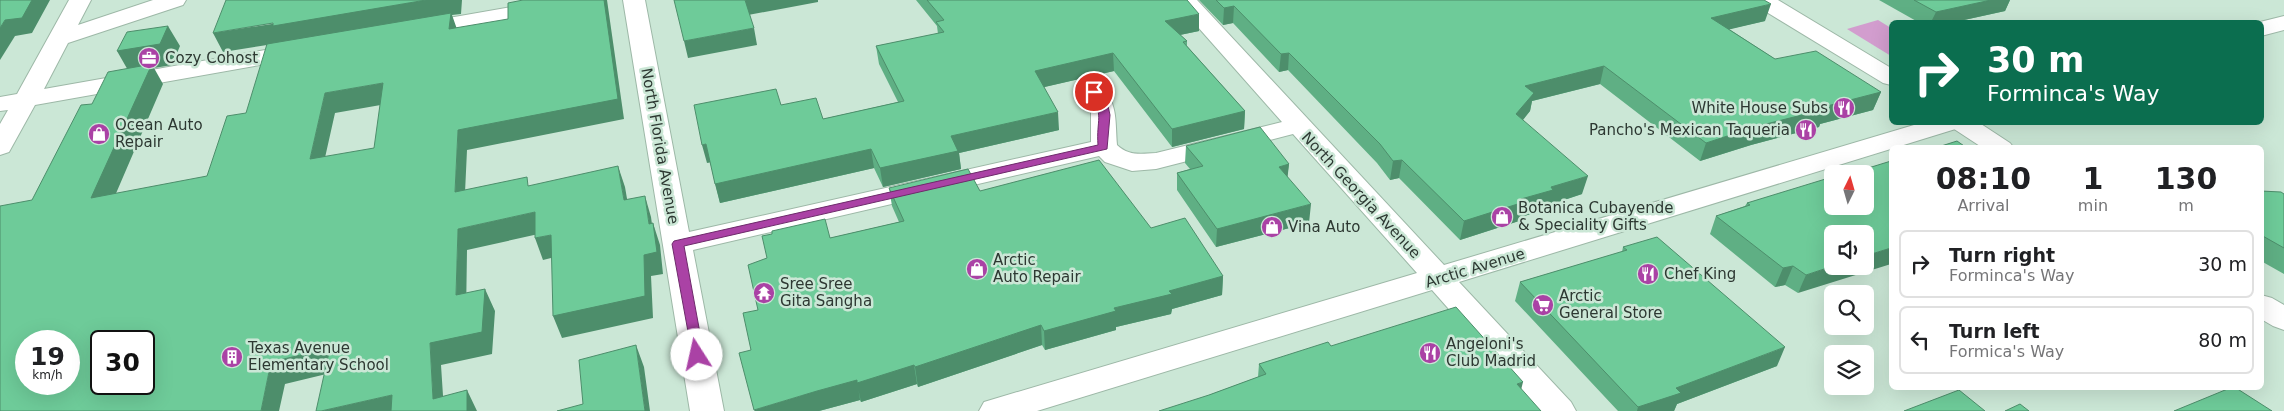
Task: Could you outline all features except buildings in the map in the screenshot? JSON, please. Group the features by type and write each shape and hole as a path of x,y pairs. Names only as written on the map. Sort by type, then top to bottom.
{"street":[{"path":"0,147 80,0"},
{"path":"60,38 175,0"},
{"path":"404,33 588,0"},
{"name":"North Florida Avenue","path":"634,0 707,411"},
{"name":"North Georgia Avenue","path":"1184,0 1559,411"},
{"path":"1763,0 1889,77"},
{"path":"2264,28 2284,23"},
{"path":"0,104 317,48"},
{"path":"1094,92 1103,106 1105,115 1102,130 1104,147 1114,156 1132,163 1156,161 1298,126"},
{"name":"Arctic Avenue","path":"996,411 1439,279 1944,125"},
{"path":"1965,125 1996,145"},
{"path":"678,244 1104,147"},
{"path":"2264,307 2284,319"}],"shaded area":[{"path":"1878,20 1889,27 1889,55 1847,29"}],"place":[{"name":"Cozy Cohost","path":"149,58"},
{"name":"White House Subs","path":"1844,108"},
{"name":"Pancho's Mexican Taqueria","path":"1806,130"},
{"name":"Ocean Auto Repair","path":"99,134"},
{"name":"Botanica Cubayende & Speciality Gifts","path":"1502,217"},
{"name":"Vina Auto","path":"1272,227"},
{"name":"Arctic Auto Repair","path":"977,269"},
{"name":"Chef King","path":"1648,274"},
{"name":"Sree Sree Gita Sangha","path":"764,293"},
{"name":"Arctic General Store","path":"1543,305"},
{"name":"Angeloni's Club Madrid","path":"1430,353"},
{"name":"Texas Avenue Elementary School","path":"232,357"}],"route":[{"path":"697,355 678,244 1104,147 1102,130 1105,115 1103,106 1094,92"}]}
